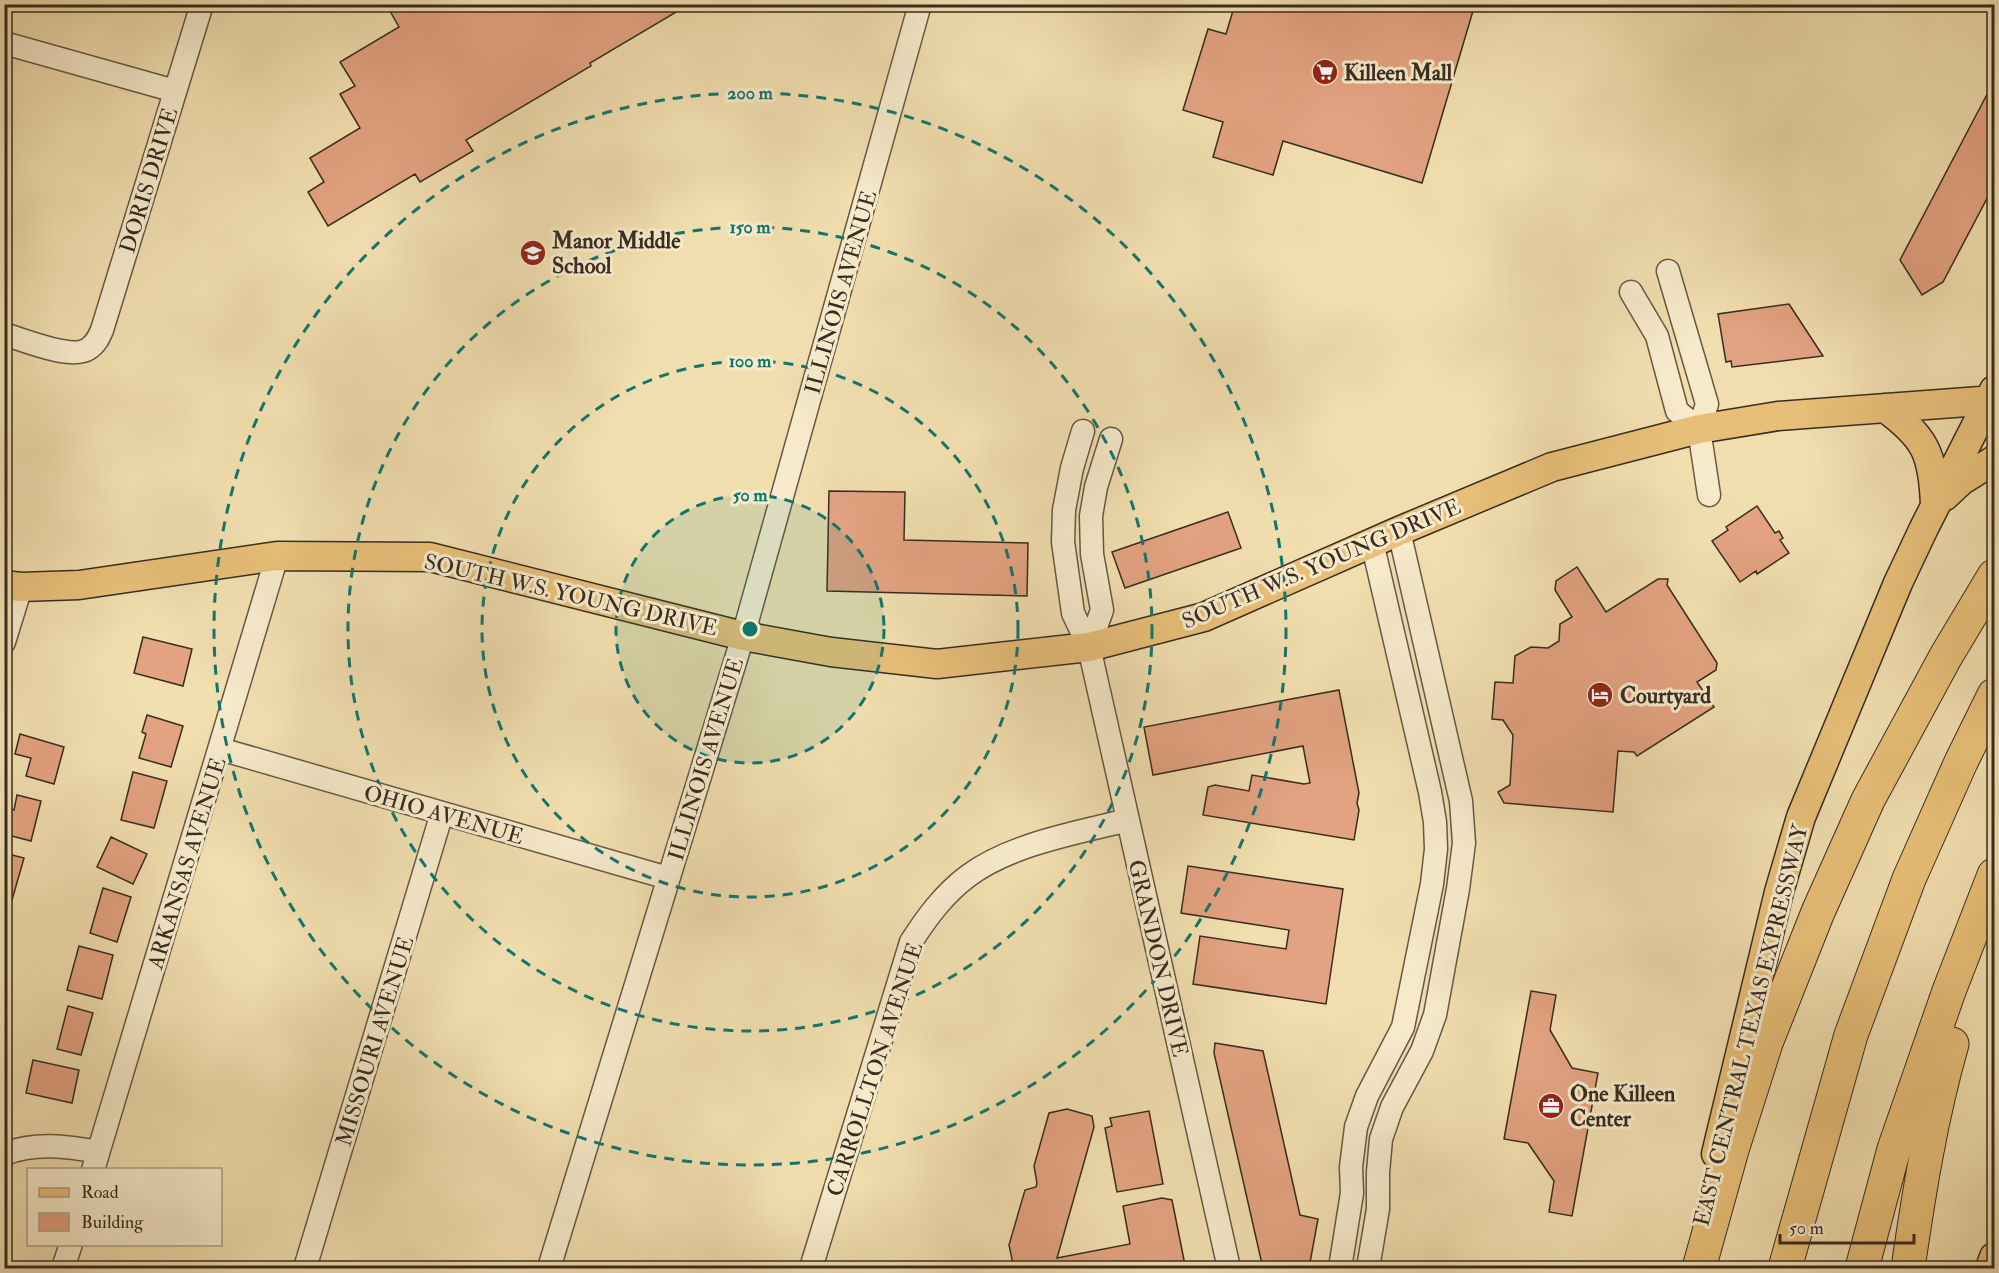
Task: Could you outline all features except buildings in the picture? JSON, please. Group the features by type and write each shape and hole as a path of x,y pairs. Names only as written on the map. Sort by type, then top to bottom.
{"highway":[{"path":"1699,1269 1732,1150 1766,1043 1818,912 1868,800 1946,656 1995,576"},
{"path":"1785,1269 1851,1035 1909,879 1960,762 1995,695"},
{"path":"1862,1269 1894,1149 1949,991 1995,875"},
{"path":"1908,1269 1918,1201 1942,1078 1995,893"}],"main road":[{"name":"SOUTH W.S. YOUNG DRIVE","path":"13,586 79,585 277,556 430,557 743,636 831,652 932,664 1089,647 1204,617 1372,542 1552,466 1699,429 1778,416 1885,408 1993,396"},
{"name":"EAST CENTRAL TEXAS EXPRESSWAY","path":"1690,1269 1779,892 1801,817 1898,584 1935,505 1993,396"},
{"path":"1885,408 1907,424 1927,450 1934,474 1935,505"},
{"path":"1935,505 1961,481 1995,460"},
{"path":"1990,1269 1995,1257"}],"street":[{"name":"DORIS DRIVE","path":"4,334 66,352 77,353 87,350 96,342 102,330 202,4"},
{"name":"ILLINOIS AVENUE","path":"549,1269 743,636 920,4"},
{"path":"4,43 175,91"},
{"path":"1668,270 1707,404 1699,429 1708,495"},
{"path":"1631,292 1657,336 1677,411 1699,429"},
{"name":"GRANDON DRIVE","path":"1083,431 1072,468 1064,510 1063,542 1073,613 1089,647 1229,1269"},
{"path":"1089,647 1102,610 1092,554 1091,516 1096,487 1111,439"},
{"path":"1368,1269 1378,1209 1381,1139 1392,1107 1422,1051 1435,1015 1464,843 1461,801 1399,531"},
{"path":"1340,1269 1352,1193 1351,1167 1356,1127 1367,1096 1403,1028 1432,884 1436,849 1435,822 1430,792 1372,542"},
{"name":"ARKANSAS AVENUE","path":"95,1161 277,556"},
{"path":"4,642 13,586"},
{"path":"1396,648 1424,641"},
{"name":"OHIO AVENUE","path":"220,749 668,878"},
{"name":"MISSOURI AVENUE","path":"305,1269 442,813"},
{"name":"CARROLLTON AVENUE","path":"811,1269 911,942 928,916 968,877 994,860 1031,846 1128,819"},
{"path":"1432,884 1458,889"},
{"path":"1412,986 1441,984"},
{"path":"4,1154 39,1146 71,1147 95,1161"},
{"path":"1352,1193 1378,1194"},
{"path":"63,1269 70,1246"}],"place":[{"name":"Killeen Mall","path":"1325,72"},
{"name":"Manor Middle School","path":"533,253"},
{"name":"Courtyard","path":"1600,695"},
{"name":"One Killeen Center","path":"1551,1106"}]}
